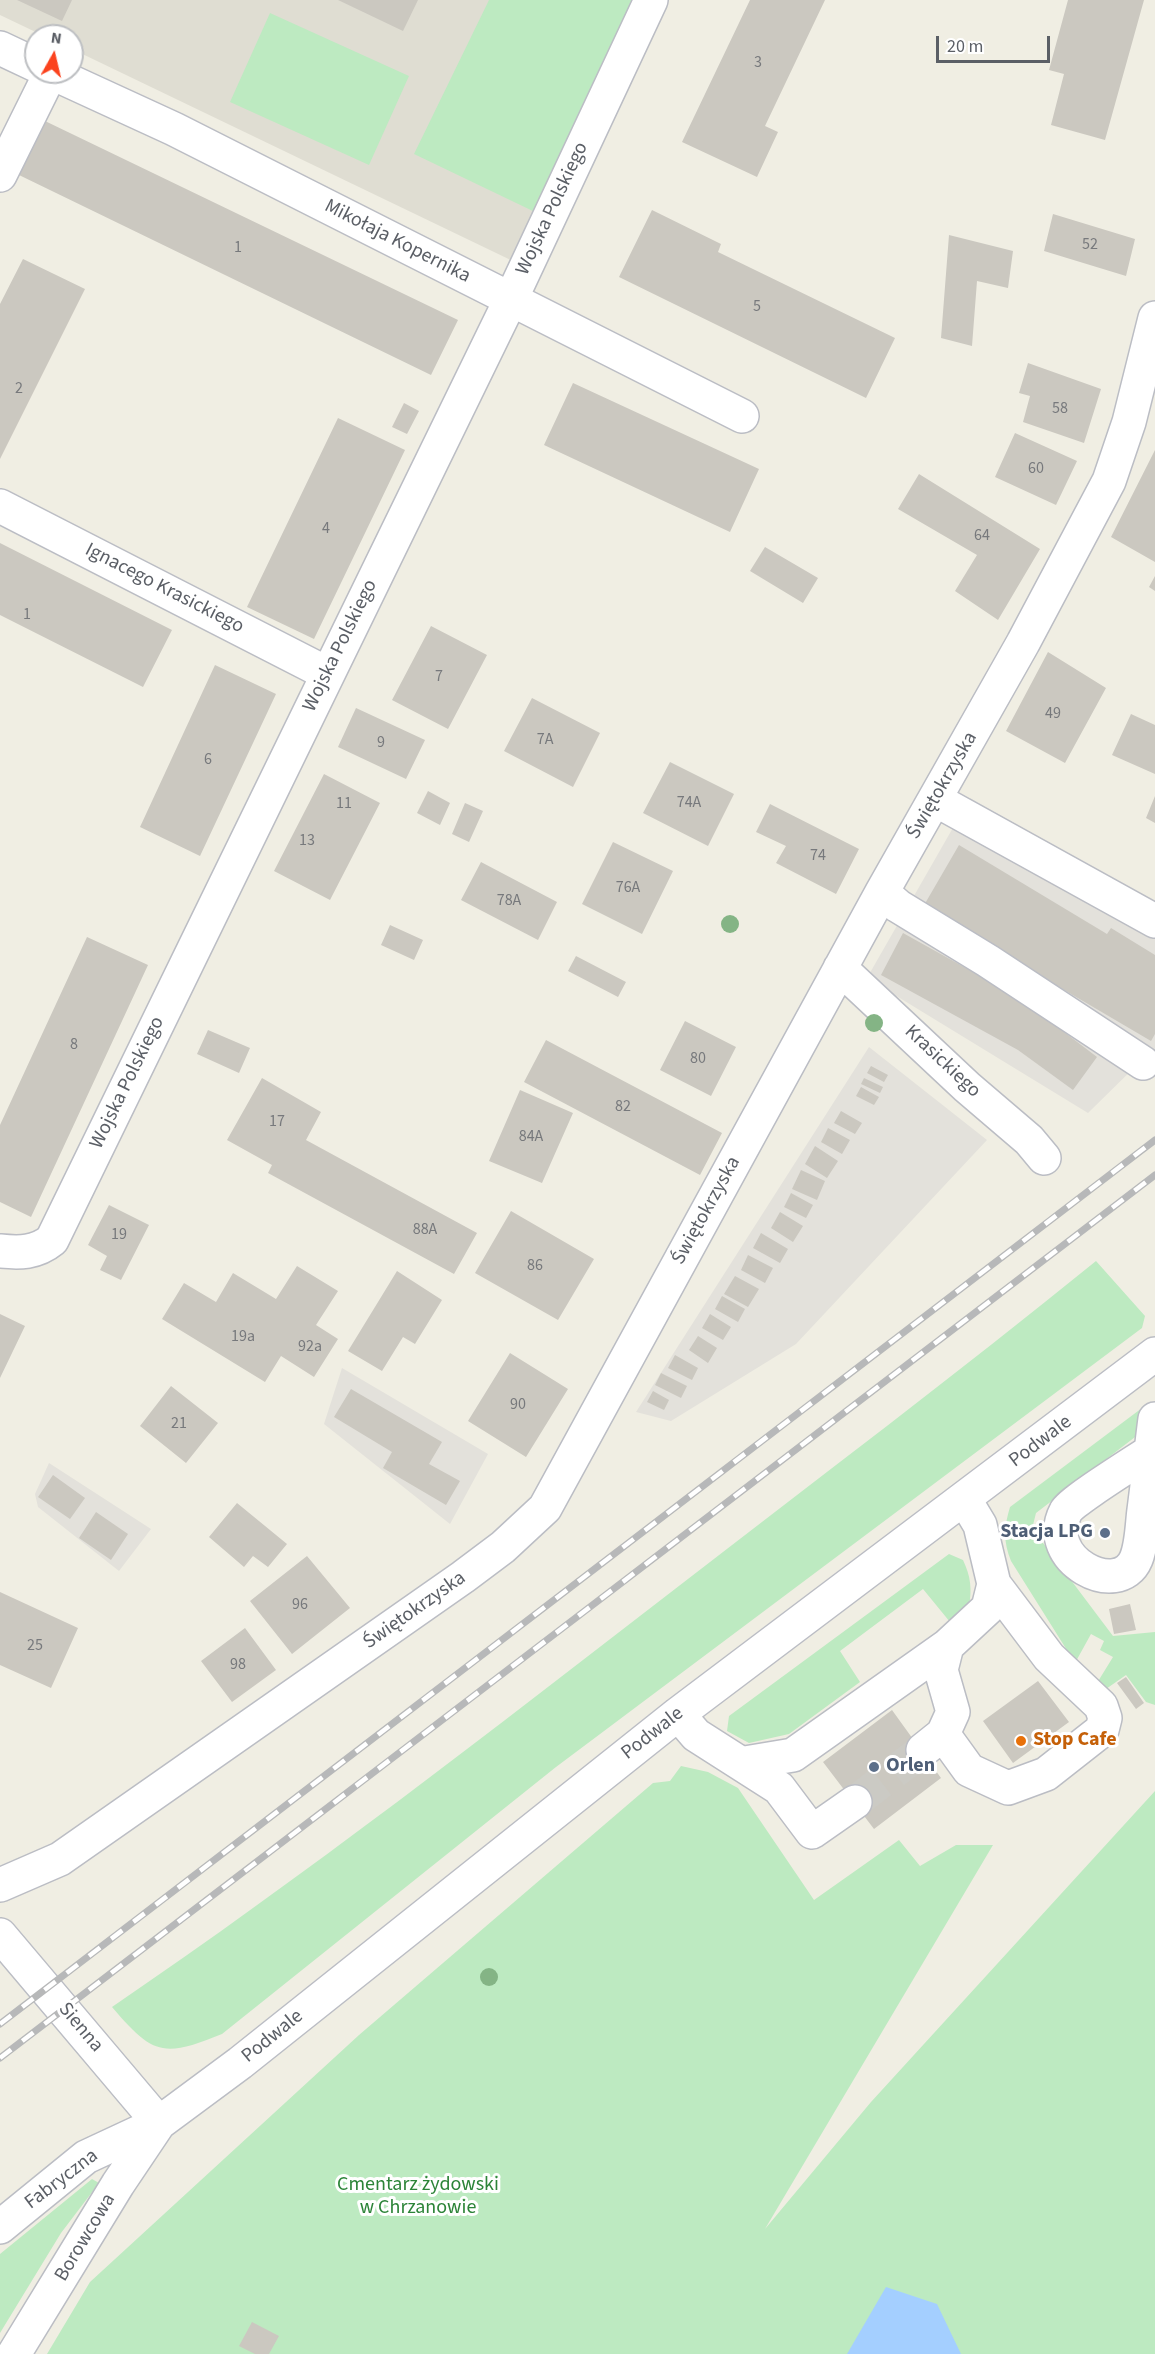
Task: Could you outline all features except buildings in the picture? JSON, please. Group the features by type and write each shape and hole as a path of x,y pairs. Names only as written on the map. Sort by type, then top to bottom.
{"street":[{"name":"Wojska Polskiego","path":"0,1251 18,1253 41,1249 52,1240 511,300 651,0"},
{"path":"0,48 24,59"},
{"path":"0,175 45,84"},
{"name":"Mikołaja Kopernika","path":"77,84 174,129 742,416"},
{"name":"Świętokrzyska","path":"0,1885 60,1859 151,1798 471,1571 503,1547 544,1508 882,892 936,800 1109,481 1129,422 1155,318"},
{"name":"Ignacego Krasickiego","path":"0,506 328,674"},
{"path":"936,800 1155,921"},
{"path":"882,892 897,906 988,961 1143,1063"},
{"name":"Krasickiego","path":"840,968 967,1087 1029,1140 1044,1158"},
{"name":"Podwale","path":"159,2123 240,2063 678,1714 965,1500 1152,1365"},
{"path":"947,1646 941,1670 953,1712 933,1742 969,1770 1008,1788 1046,1774 1102,1730 1105,1718 1101,1706 1049,1657 994,1584 980,1526 965,1500"},
{"path":"745,1763 793,1755 947,1646 988,1608 994,1584"},
{"path":"678,1714 696,1735 745,1763 779,1788 812,1832 855,1802"},
{"name":"Sienna","path":"0,1935 159,2123"},
{"name":"Fabryczna","path":"0,2227 86,2157 159,2123"},
{"name":"Borowcowa","path":"14,2354 118,2184 159,2123"}],"shaded area":[{"path":"0,0 645,0 519,264 84,55 84,24 24,24 24,26 0,15"},
{"path":"970,798 1155,903 1155,1056 1146,1056 1088,1113 867,978"},
{"path":"869,1047 987,1140 796,1344 671,1421 636,1412"},
{"path":"342,1368 488,1454 450,1524 324,1424"},
{"path":"49,1463 151,1529 119,1571 38,1507 35,1494"}],"green space":[{"path":"489,0 638,0 537,213 414,154"},
{"path":"270,13 409,76 369,165 230,102"},
{"path":"1096,1261 1145,1316 1142,1328 556,1767 222,2034 186,2047 160,2048 138,2035 112,2007 256,1906 467,1749"},
{"path":"1142,1408 1147,1414 1139,1434 1036,1513 1033,1525 1037,1535 1113,1636 1155,1632 1155,1705 1146,1702 1126,1675 1106,1689 1097,1683 1113,1657 1100,1650 1104,1641 1091,1634 1075,1663 1011,1561 1005,1534 1010,1507"},
{"path":"949,1554 963,1560 966,1566 970,1583 969,1607 950,1622 923,1589 840,1651 860,1682 789,1734 749,1743 727,1731 729,1716"},
{"name":"Cmentarz żydowski w Chrzanowie","path":"681,1766 708,1772 738,1788 814,1900 899,1840 920,1866 956,1845 993,1845 765,2229 871,2102 1155,1791 1155,2354 47,2354 90,2282 359,2035 653,1783 670,1781"},
{"path":"92,2179 99,2183 61,2233 0,2333 0,2254"}],"water":[{"path":"886,2287 937,2304 961,2354 847,2354"}],"tunnel":[{"path":"855,1802 923,1750"}],"railway":[{"path":"0,2024 1155,1140"},
{"path":"0,2058 1155,1175"}],"place":[{"name":"Stacja LPG","path":"1105,1533"},
{"name":"Stop Cafe","path":"1021,1741"},
{"name":"Orlen","path":"874,1767"}]}
